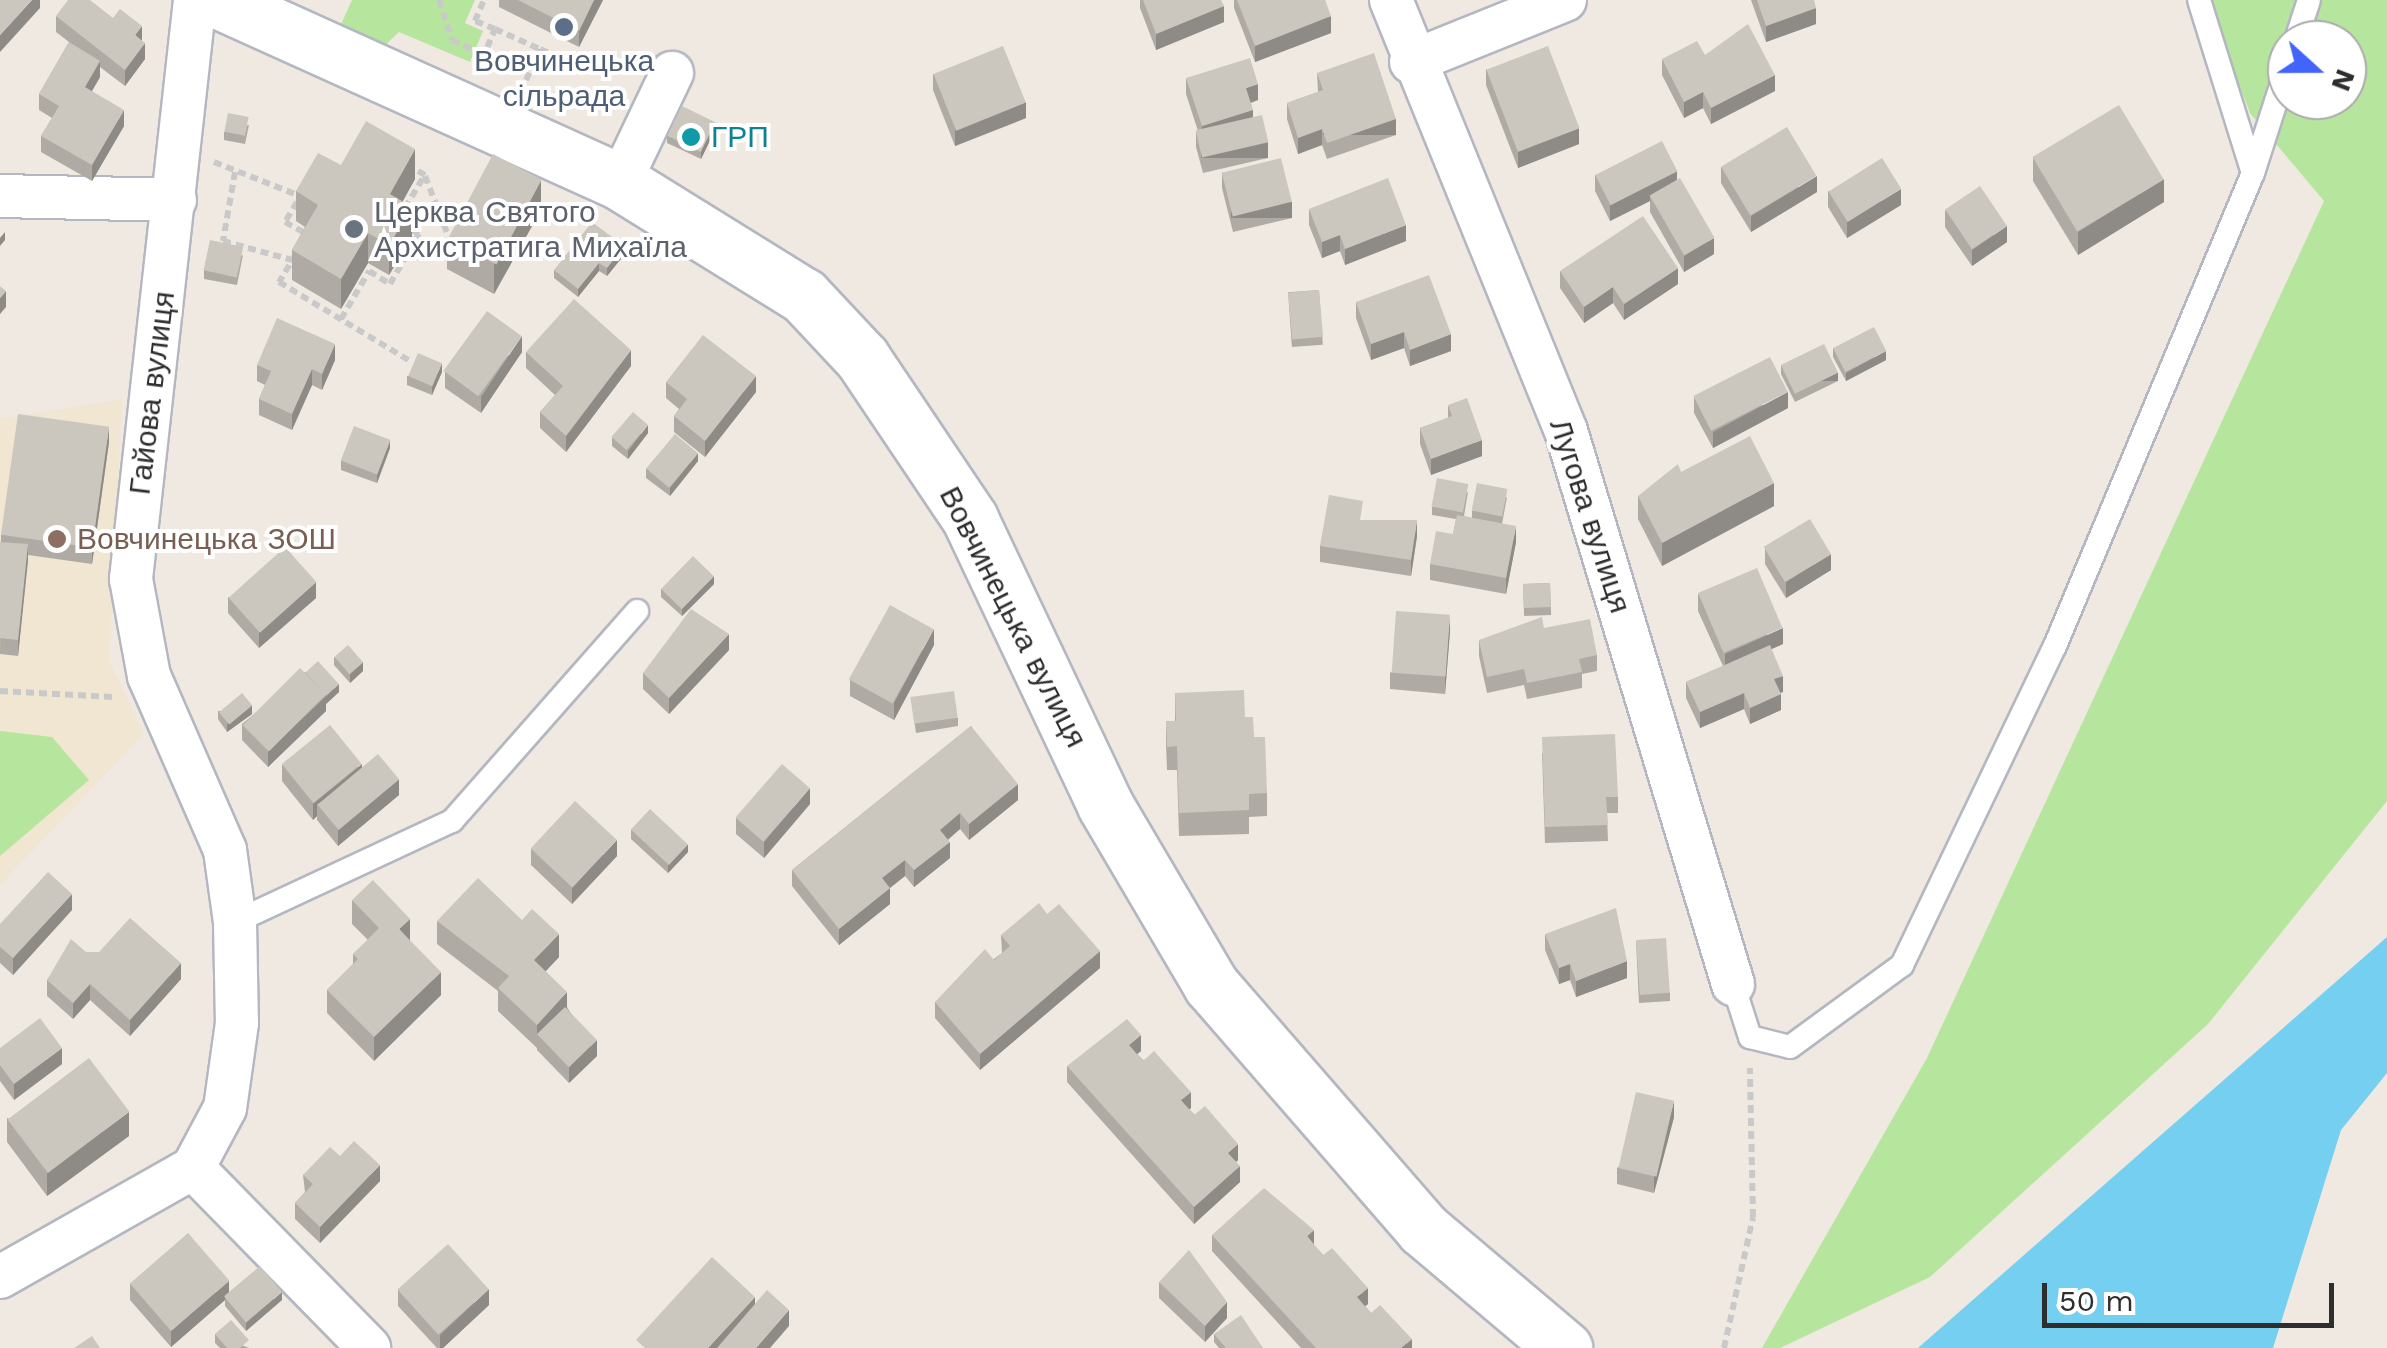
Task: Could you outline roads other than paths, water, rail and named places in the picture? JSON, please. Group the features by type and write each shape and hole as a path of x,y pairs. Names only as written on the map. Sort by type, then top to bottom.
{"street":[{"name":"Гайова вулиця","path":"193,1168 224,1108 237,1023 235,922 225,850 149,676 131,579 196,0"},
{"name":"Вовчинецька вулиця","path":"216,0 620,182 804,296 862,358 970,519 1105,805 1210,985 1423,1229 1564,1348"},
{"name":"Лугова вулиця","path":"1390,0 1411,62 1566,431 1733,984"},
{"path":"1411,62 1565,0"},
{"path":"620,182 672,74"},
{"path":"0,196 174,200"},
{"path":"0,1277 193,1168 369,1348"}],"lane":[{"path":"2199,0 2253,173"},
{"path":"1733,984 1750,1037 1790,1046 1902,965 2056,646 2253,173 2270,120"},
{"path":"235,922 452,822 637,611"}],"water":[{"path":"2387,937 2387,1073 2341,1130 2273,1348 1918,1348"}],"place":[{"name":"Вовчинецька сільрада","path":"564,27"},
{"name":"ГРП","path":"691,137"},
{"name":"Церква Святого Архистратига Михаїла","path":"354,229"},
{"name":"Вовчинецька ЗОШ","path":"57,539"}]}
